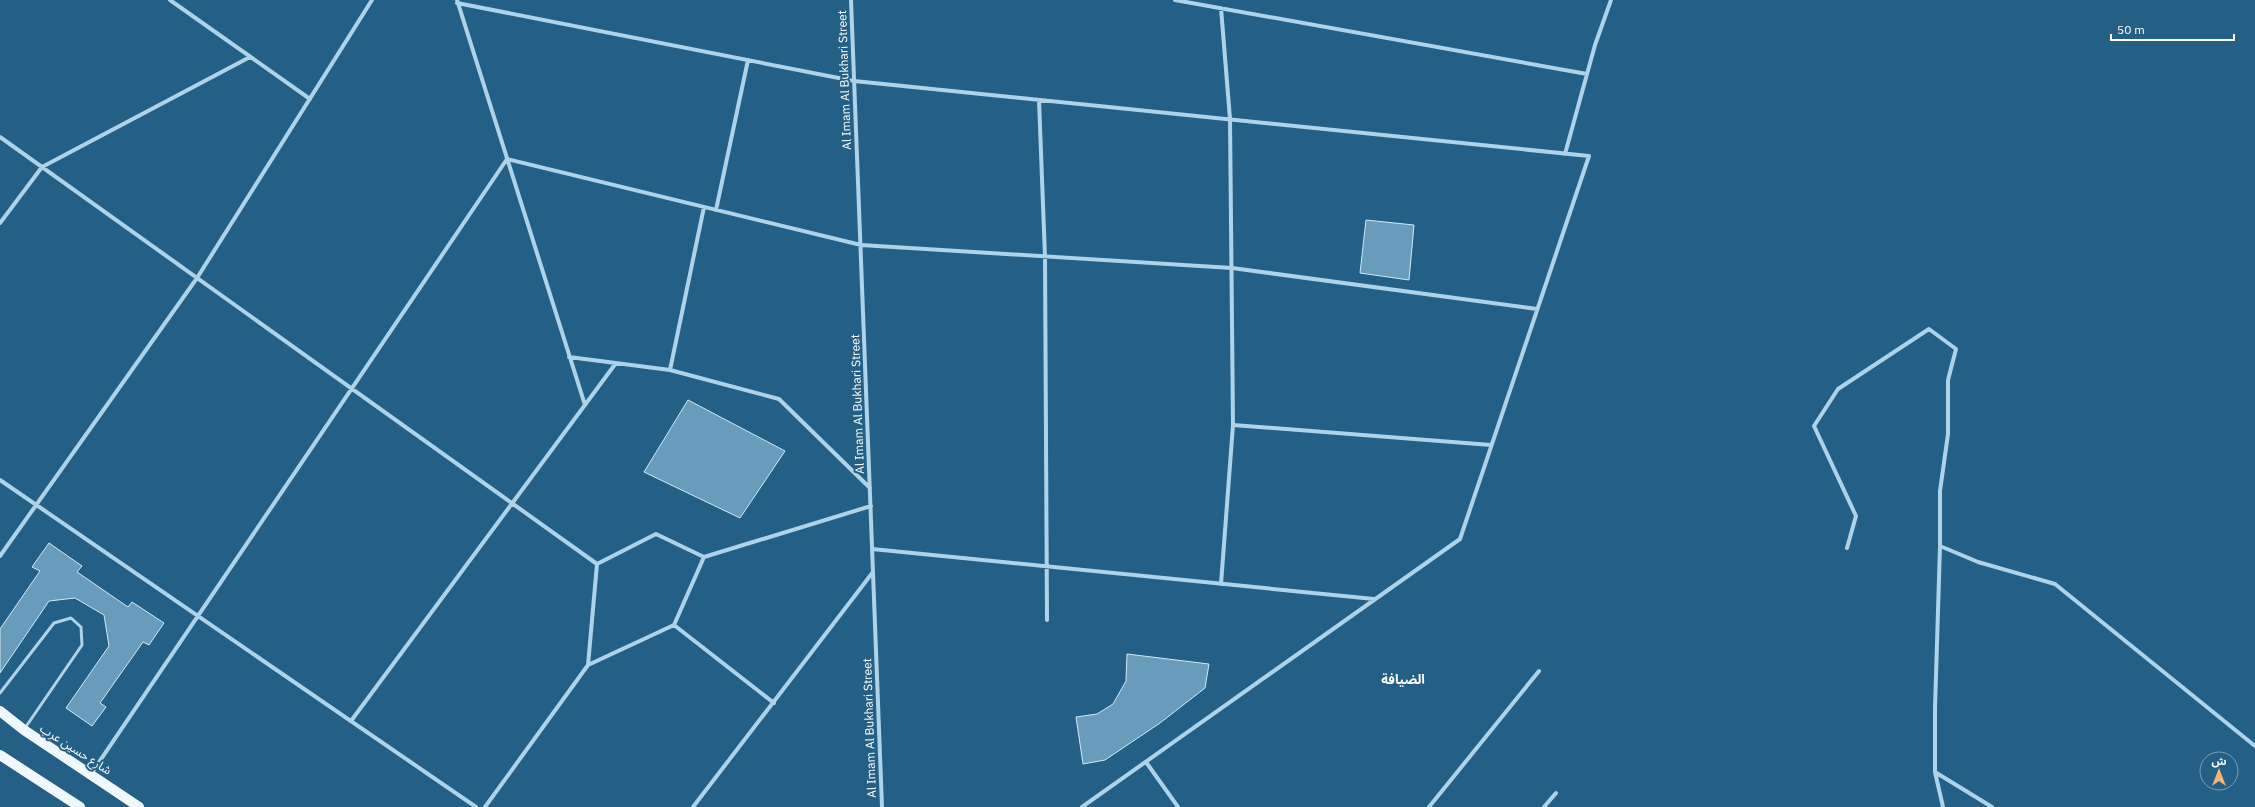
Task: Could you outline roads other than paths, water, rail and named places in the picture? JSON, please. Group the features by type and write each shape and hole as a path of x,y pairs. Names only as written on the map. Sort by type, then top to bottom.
{"main road":[{"name":"شارع حسين عرب","path":"0,711 24,730 139,807"},
{"path":"0,755 80,807"}],"street":[{"path":"170,0 310,99"},
{"path":"0,556 197,278 372,0"},
{"name":"Al Imam Al Bukhari Street","path":"851,0 882,807"},
{"path":"1175,0 1587,74"},
{"path":"1565,154 1587,74 1611,0"},
{"path":"585,405 457,1 854,81 1589,156 1460,539 1082,807"},
{"path":"1221,8 1230,120 1233,425 1221,584"},
{"path":"0,223 42,166 250,57"},
{"path":"716,210 748,60"},
{"path":"1040,100 1045,256 1047,620"},
{"path":"0,137 597,564"},
{"path":"507,159 861,245 1232,268 1537,309"},
{"path":"91,774 507,159"},
{"path":"670,370 704,207"},
{"path":"1847,548 1856,516 1814,426 1838,389 1930,329 1956,349 1948,380 1948,434 1940,491 1935,772 1943,807"},
{"path":"569,357 670,370 779,399 870,488"},
{"path":"351,722 616,363"},
{"path":"1233,425 1491,445"},
{"path":"0,480 476,807"},
{"path":"597,564 656,534 704,557 871,506"},
{"path":"1940,546 1978,562 2056,584 2255,746"},
{"path":"872,549 1375,599"},
{"path":"486,807 588,666 674,625 704,557"},
{"path":"588,666 597,564"},
{"path":"693,807 873,572"},
{"path":"674,625 774,703"},
{"path":"1429,807 1539,671"},
{"path":"1146,762 1178,807"},
{"path":"1935,772 1992,807"},
{"path":"1544,807 1556,793"}],"lane":[{"path":"0,693 54,623 71,618 81,627 82,645 24,730"}],"district":[{"name":"الضيافة","path":"1403,679"}]}
